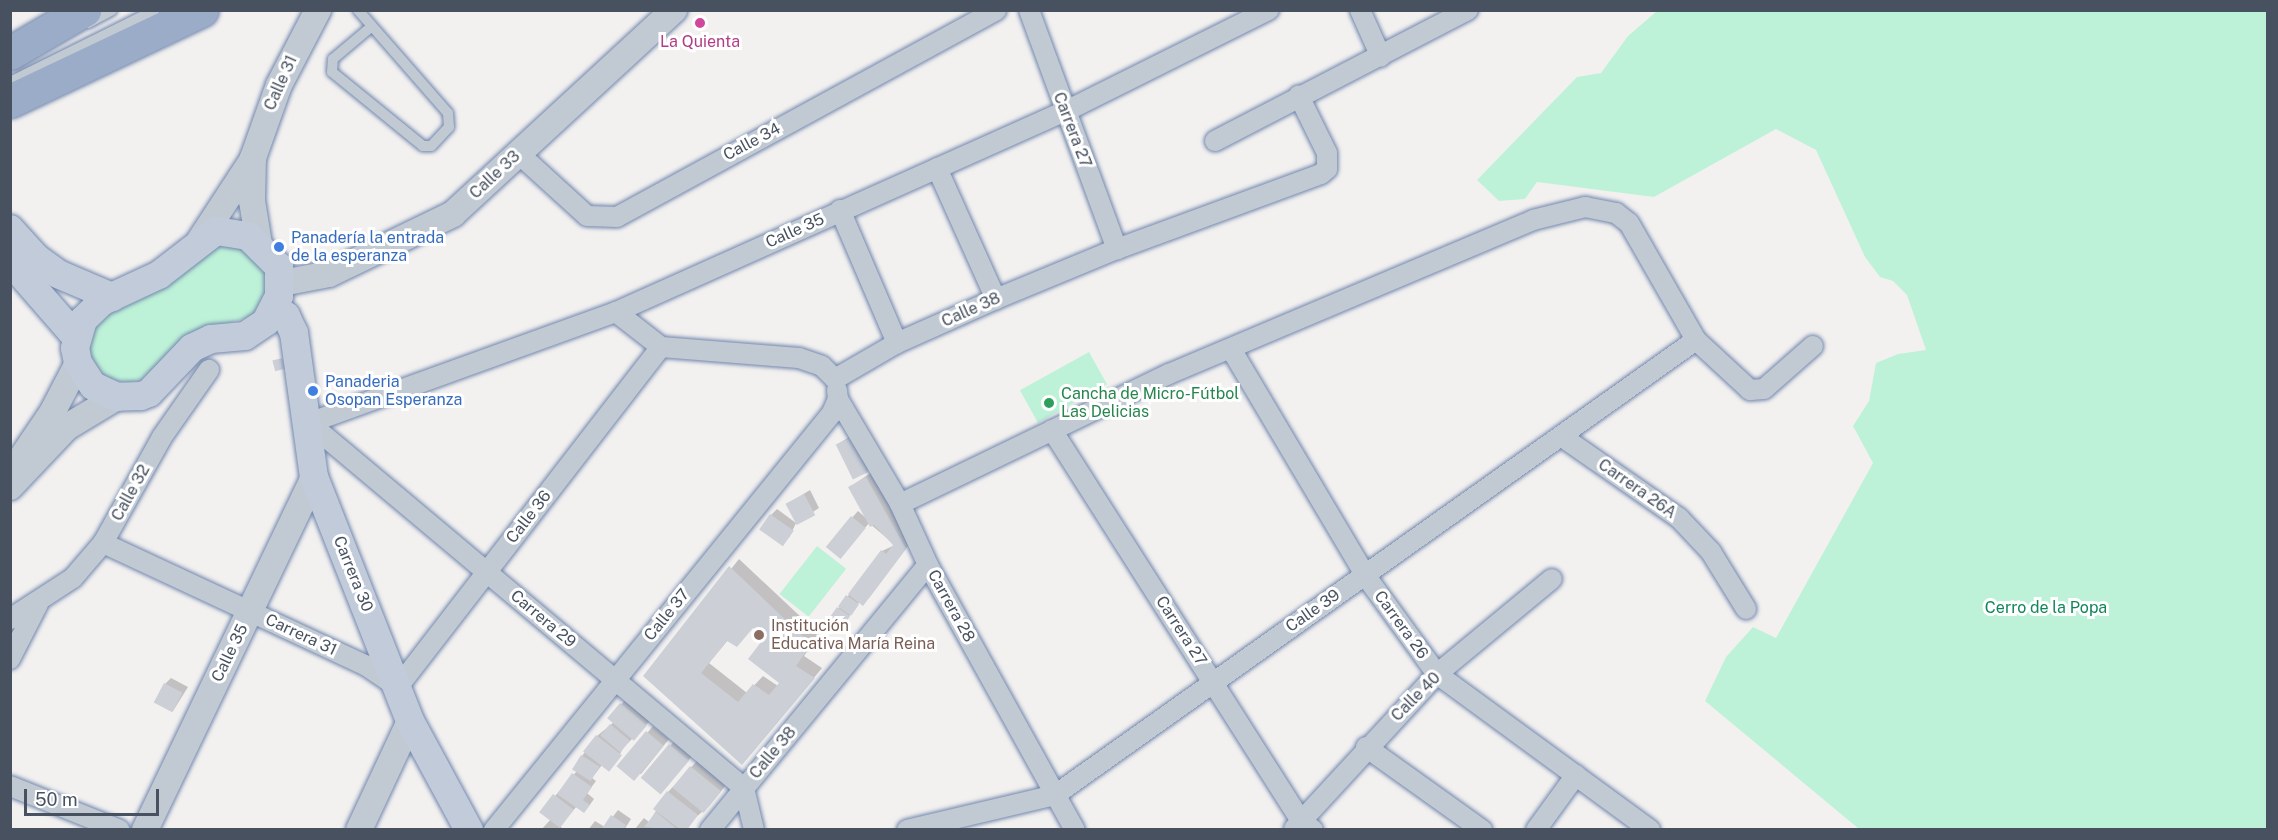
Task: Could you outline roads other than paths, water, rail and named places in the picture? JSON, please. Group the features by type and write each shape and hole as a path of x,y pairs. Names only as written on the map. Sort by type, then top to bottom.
{"highway":[{"path":"10,32 73,10"},
{"path":"10,53 84,10"},
{"path":"10,101 202,10"},
{"path":"10,117 125,48"}],"main road":[{"path":"10,229 35,256 58,274 112,297"},
{"path":"77,350 93,308 167,270 200,240 225,230 259,244"},
{"name":"Carrera 30","path":"259,244 279,267 278,296 291,324 309,423 315,477 410,721 469,830"},
{"path":"10,261 77,350 93,386 117,397 149,393 192,348 256,330 278,296"}],"street":[{"name":"Calle 31","path":"200,240 253,158 279,85 318,10"},
{"name":"Calle 34","path":"518,153 587,216 617,217 996,10"},
{"name":"Carrera 27","path":"1029,10 1064,112 1117,249"},
{"name":"Calle 35","path":"309,423 616,312 840,210 1064,112 1269,10"},
{"path":"1360,10 1381,57"},
{"path":"1215,141 1468,10"},
{"name":"Calle 33","path":"278,296 443,220 672,11"},
{"name":"Calle 38","path":"836,380 897,344 996,299 1117,249 1321,174 1329,161 1299,96"},
{"name":"Calle 31","path":"253,158 252,201 259,244"},
{"path":"937,168 996,299"},
{"path":"900,504 1052,430 1231,349 1533,220 1585,207 1616,213 1629,223 1696,340 1757,392 1814,346"},
{"path":"840,210 897,344"},
{"path":"616,312 661,347 799,358 822,366 836,380"},
{"name":"Calle 39","path":"907,830 937,826 1055,795 1696,340"},
{"name":"Calle 36","path":"398,687 661,347"},
{"name":"Carrera 26","path":"1231,349 1365,575 1437,674 1650,830"},
{"path":"10,471 52,413 77,350"},
{"name":"Calle 32","path":"38,604 73,578 104,543 162,437 209,370"},
{"name":"Carrera 28","path":"836,380 838,399 900,504 928,565 1075,830"},
{"path":"10,487 67,427 117,397"},
{"name":"Calle 37","path":"494,830 832,412 838,399"},
{"name":"Carrera 29","path":"309,423 744,788"},
{"name":"Carrera 27","path":"1052,430 1214,682 1302,827"},
{"name":"Carrera 26A","path":"1561,436 1679,518 1711,552 1746,609"},
{"name":"Calle 35","path":"145,830 315,477"},
{"name":"Carrera 31","path":"104,543 365,664 398,687"},
{"name":"Calle 38","path":"710,830 928,565"},
{"name":"Calle 40","path":"1302,827 1366,747 1437,674 1552,579"},
{"path":"10,619 38,604"},
{"path":"10,659 38,604"},
{"path":"359,830 410,721"},
{"path":"1366,747 1482,830"},
{"path":"1536,830 1576,775"},
{"path":"10,786 120,830"},
{"path":"744,788 754,830"}],"lane":[{"path":"10,64 112,10"},
{"path":"10,82 155,10"},
{"path":"358,10 448,113 449,127 430,146 423,146 332,72 333,59 371,27"}],"place":[{"name":"La Quienta","path":"700,23"},
{"name":"Panadería la entrada de la esperanza","path":"279,247"},
{"name":"Panaderia Osopan Esperanza","path":"313,391"},
{"name":"Cancha de Micro-Fútbol Las Delicias","path":"1049,403"},
{"name":"Institución Educativa María Reina","path":"759,635"}],"park label":[{"name":"Cerro de la Popa","path":"2046,608"}]}
